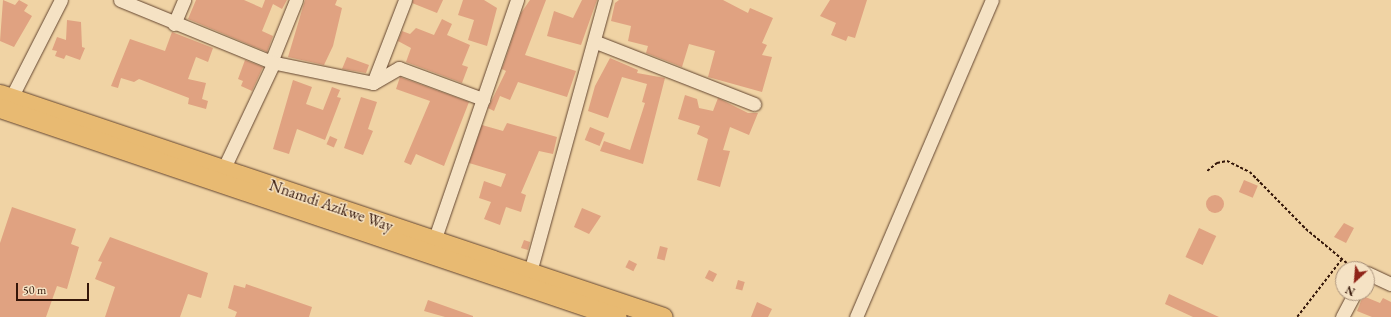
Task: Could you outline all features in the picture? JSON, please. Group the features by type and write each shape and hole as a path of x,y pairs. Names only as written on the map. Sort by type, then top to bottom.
{"highway":[{"name":"Nnamdi Azikwe Way","path":"4,100 223,170 663,317"},
{"name":"Nnamdi Azikwe Way","path":"4,100 617,317"}],"street":[{"path":"4,100 61,0"},
{"path":"120,0 174,24 273,62 372,83 399,68 483,99"},
{"path":"174,24 184,0"},
{"path":"223,170 273,62 296,0"},
{"path":"372,83 405,0"},
{"path":"434,241 517,0"},
{"path":"530,272 596,42 605,0"},
{"path":"856,317 992,0"},
{"path":"596,42 754,104"},
{"path":"1375,277 1391,284"},
{"path":"1342,317 1351,301"}],"path":[{"path":"1207,171 1217,163 1227,161 1250,172 1306,229 1344,261"},
{"path":"1297,317 1342,259"}],"building":[{"path":"3,0 15,5 19,0 28,5 24,11 32,16 14,47 0,41"},
{"path":"196,0 244,0 262,8 265,0 287,0 282,9 273,4 262,31 273,36 267,52 188,19"},
{"path":"305,0 337,0 335,5 342,8 333,46 324,65 288,57"},
{"path":"413,0 443,0 437,13 412,3"},
{"path":"463,0 484,0 497,8 487,46 468,40 474,20 458,15"},
{"path":"530,0 546,0 525,55 576,71 567,97 518,82 510,100 500,96 494,111 488,108 506,71 502,69 521,13"},
{"path":"582,0 597,0 581,45 547,36 554,11 573,18"},
{"path":"619,0 723,0 748,13 750,8 773,18 762,43 767,45 762,55 772,57 762,92 708,77 715,51 689,44 682,67 646,53 648,46 628,41 631,26 611,21 615,3"},
{"path":"830,0 867,0 855,38 848,36 846,41 831,35 836,23 820,16"},
{"path":"442,19 452,24 447,35 470,45 462,65 468,67 462,83 406,62 411,48 398,41 402,31 410,34 416,28 434,35"},
{"path":"67,20 81,22 82,47 85,48 80,60 66,55 64,59 55,56 57,51 52,50 57,37 66,40"},
{"path":"172,32 213,48 208,62 196,57 188,79 206,83 202,99 208,101 206,109 188,104 189,98 139,79 134,82 121,78 118,88 111,86 130,39 165,51"},
{"path":"347,57 369,65 366,73 342,69"},
{"path":"610,58 638,70 637,73 665,78 643,164 600,151 604,141 630,150 645,103 642,102 647,84 622,77 608,118 588,111 595,86"},
{"path":"245,60 263,67 252,91 241,86 243,81 238,79"},
{"path":"400,77 469,102 444,166 416,154 411,165 404,162 430,101 396,89"},
{"path":"293,80 312,87 306,104 323,110 332,87 340,90 337,97 341,98 325,140 297,129 289,154 273,149"},
{"path":"685,95 697,99 699,108 713,111 718,98 748,113 758,113 749,135 730,127 723,150 730,151 720,187 697,180 708,139 697,134 700,126 678,119"},
{"path":"361,97 377,102 368,129 373,131 363,155 344,148"},
{"path":"507,123 557,137 553,154 539,151 521,193 526,195 521,212 506,207 500,225 484,219 491,202 479,198 484,181 501,187 506,174 469,163 482,125 503,131"},
{"path":"590,127 605,133 600,146 585,140"},
{"path":"330,136 337,139 334,147 326,144"},
{"path":"1244,180 1258,186 1253,198 1239,192"},
{"path":"1215,195 1221,198 1224,204 1221,210 1215,213 1209,210 1206,204 1209,198"},
{"path":"12,207 76,229 71,244 79,247 67,289 57,286 46,317 0,317 0,243"},
{"path":"582,208 601,216 589,234 574,227"},
{"path":"1344,223 1354,228 1346,243 1334,237"},
{"path":"1199,228 1216,236 1203,265 1185,257"},
{"path":"110,237 208,273 201,298 188,294 180,317 105,317 115,287 95,279 102,262 98,261"},
{"path":"524,240 530,242 528,250 521,248"},
{"path":"660,246 668,248 665,261 657,259"},
{"path":"629,260 637,264 633,271 625,267"},
{"path":"709,270 717,274 713,282 705,278"},
{"path":"738,280 745,282 742,291 736,289"},
{"path":"246,284 312,307 309,317 235,317 237,312 228,308 234,285 245,288"},
{"path":"1169,294 1219,317 1193,317 1165,304"},
{"path":"1383,298 1391,302 1391,317 1372,317 1357,311 1361,301 1375,301 1380,303"},
{"path":"428,300 473,317 445,317 424,311"},
{"path":"757,302 772,309 768,317 751,317"}]}
